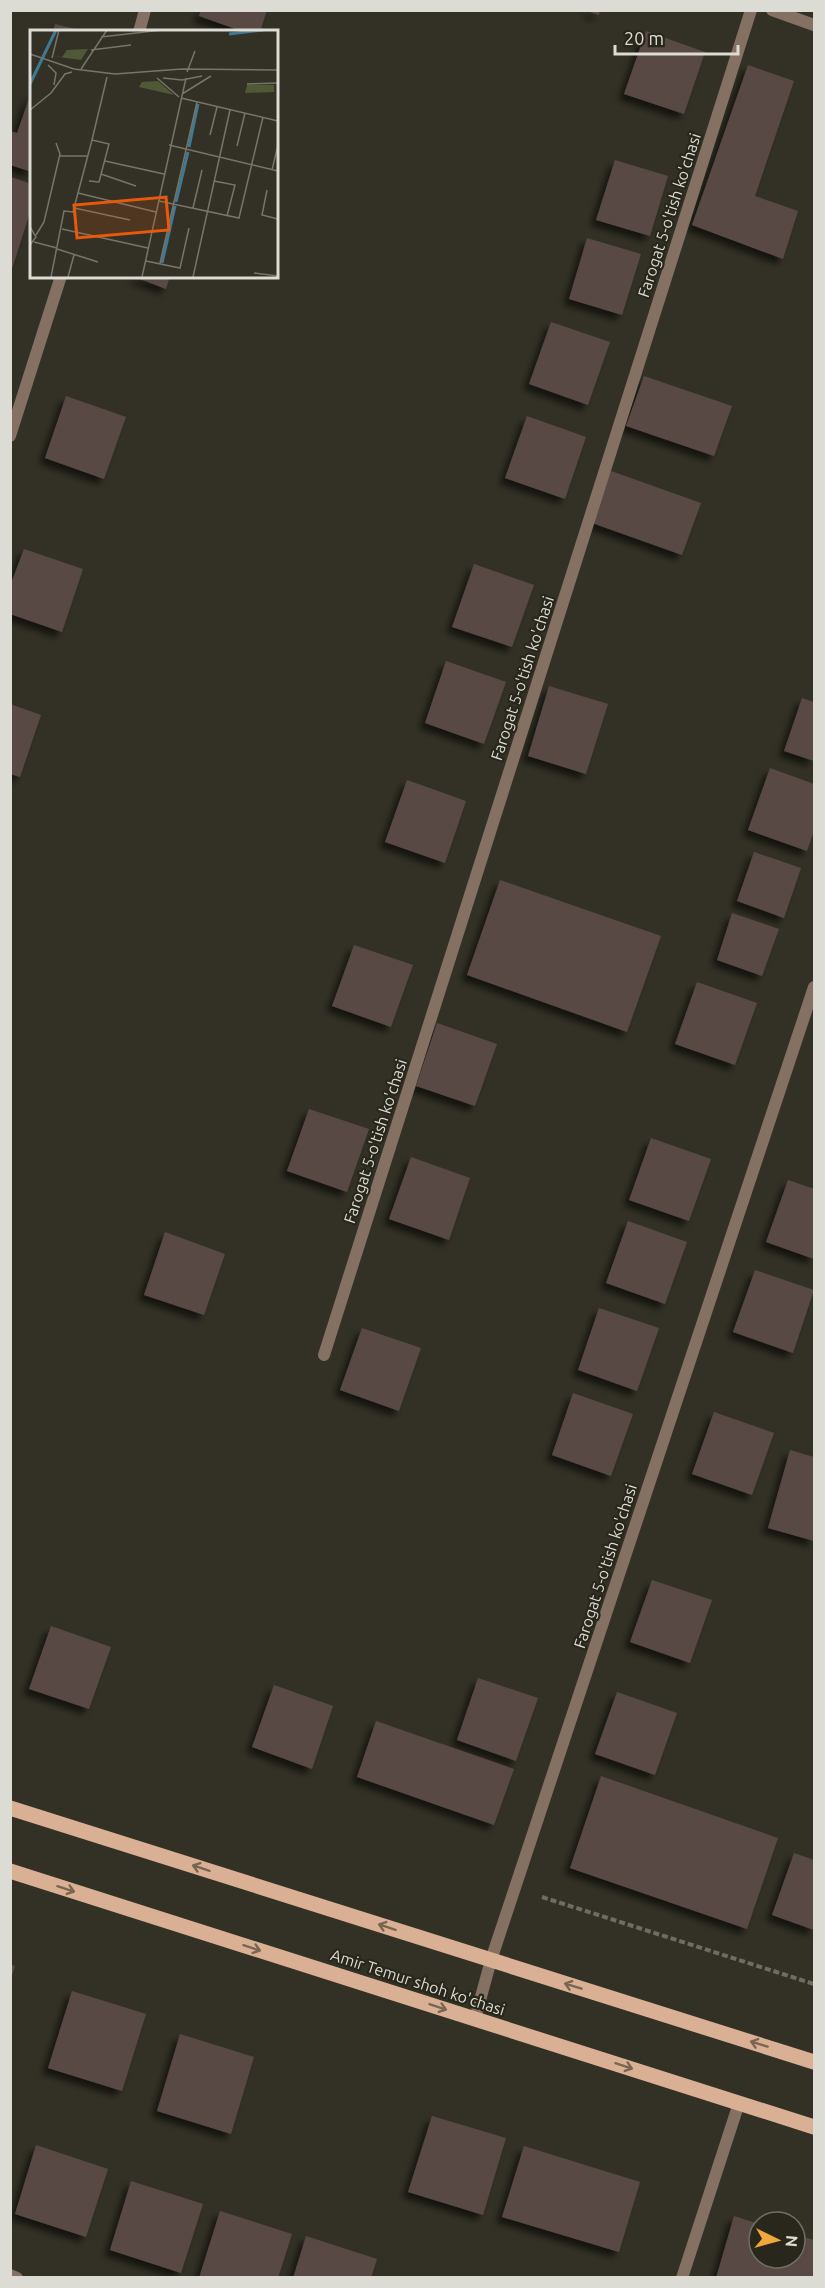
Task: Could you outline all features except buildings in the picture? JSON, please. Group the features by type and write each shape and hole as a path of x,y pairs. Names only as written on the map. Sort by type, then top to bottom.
{"main road":[{"path":"10,1808 814,2062"},
{"name":"Amir Temur shoh ko'chasi","path":"10,1872 814,2127"}],"street":[{"path":"140,30 145,10"},
{"name":"Farogat 5-o'tish ko'chasi","path":"324,1355 751,10"},
{"path":"772,10 814,25"},
{"path":"10,436 60,278"},
{"name":"Farogat 5-o'tish ko'chasi","path":"475,2019 491,1960 814,987"},
{"path":"682,2277 739,2103"},
{"path":"10,2275 17,2277"}],"path":[{"path":"515,1888 814,1984"}]}
